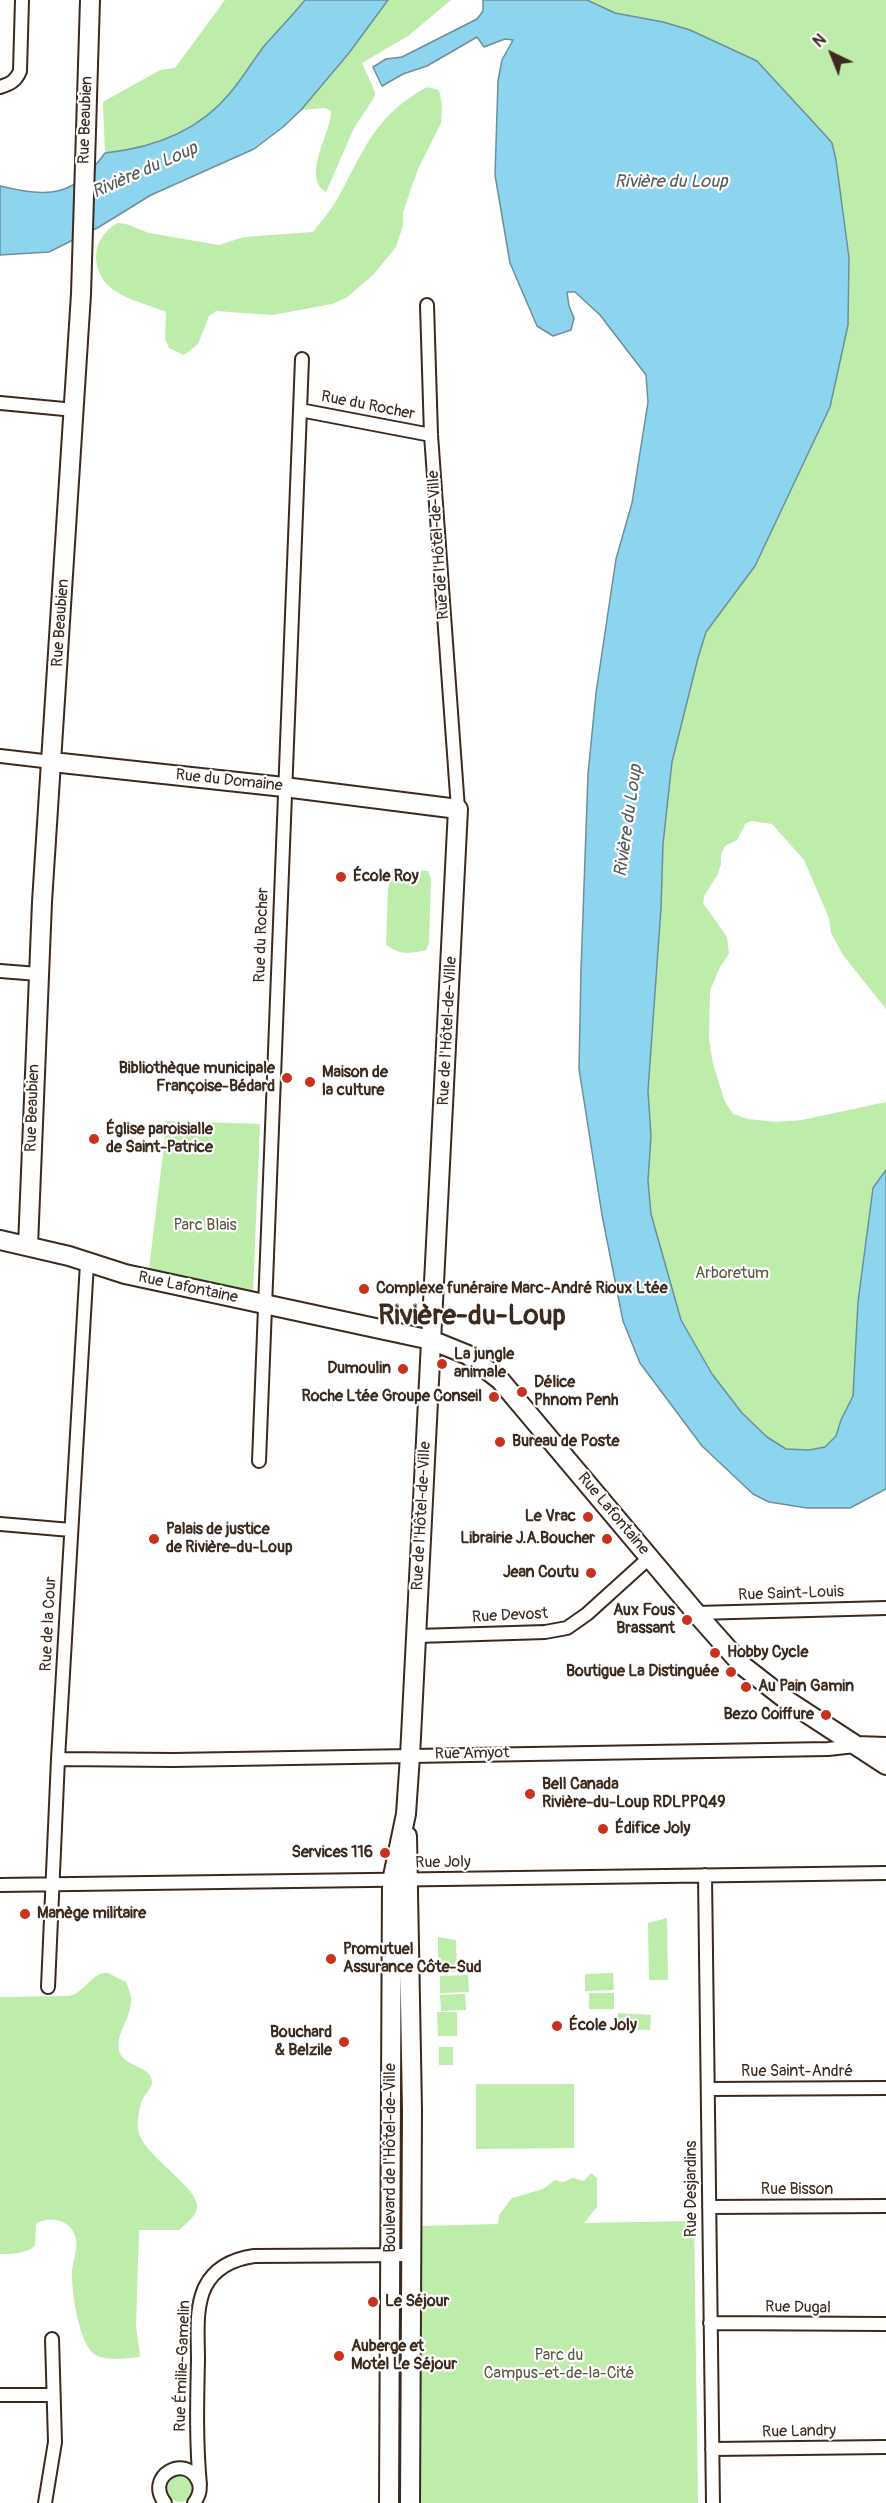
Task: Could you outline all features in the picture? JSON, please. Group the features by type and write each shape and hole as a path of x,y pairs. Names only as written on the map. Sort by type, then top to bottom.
{"main road":[{"name":"Rue Beaubien","path":"28,1246 38,974 81,294 90,0"},
{"name":"Rue du Domaine","path":"52,762 285,787 458,809"},
{"name":"Rue de l'Hôtel-de-Ville","path":"410,1756 446,1087 458,809"},
{"name":"Rue Lafontaine","path":"0,1240 133,1276 431,1340 468,1355 500,1380 696,1613 756,1678 886,1766"},
{"name":"Rue Amyot","path":"855,1746 886,1747"},
{"name":"Boulevard de l'Hôtel-de-Ville","path":"389,2503 390,2254 401,1880 410,1756"},
{"name":"Boulevard de l'Hôtel-de-Ville","path":"401,1880 411,2255 410,2503"}],"street":[{"path":"0,87 17,78 20,71 22,0"},
{"name":"Rue de l'Hôtel-de-Ville","path":"427,305 431,435 458,809"},
{"name":"Rue du Rocher","path":"259,1461 302,359"},
{"path":"0,403 75,410"},
{"name":"Rue du Rocher","path":"300,410 431,435"},
{"name":"Rue du Domaine","path":"0,756 52,762"},
{"path":"0,971 38,974"},
{"name":"Rue de la Cour","path":"48,1987 51,1886 87,1263"},
{"path":"0,1524 71,1530"},
{"name":"Rue Devost","path":"417,1636 545,1632 567,1628 587,1614 650,1557"},
{"name":"Rue Saint-Louis","path":"696,1613 886,1608"},
{"name":"Rue Amyot","path":"58,1759 173,1760 828,1749 855,1746"},
{"name":"Rue Joly","path":"0,1885 886,1873"},
{"name":"Rue Desjardins","path":"705,1875 713,2503"},
{"name":"Rue Saint-André","path":"709,2089 886,2088"},
{"name":"Rue Bisson","path":"709,2207 886,2206"},
{"name":"Rue Émilie-Gamelin","path":"196,2502 200,2485 197,2450 200,2300 207,2284 219,2269 228,2262 254,2256 411,2255"},
{"name":"Rue Dugal","path":"710,2323 886,2324"},
{"path":"45,2503 55,2442 52,2339"},
{"path":"0,2395 53,2395"},
{"name":"Rue Landry","path":"712,2449 886,2447"},
{"name":"Rue Émilie-Gamelin","path":"165,2503 160,2496 160,2482 168,2471 192,2459 197,2450"},
{"path":"175,2468 188,2470 197,2477 200,2485"}],"green space":[{"path":"225,0 305,0 265,45 230,93 204,118 157,142 105,153 103,102 160,70 175,68"},
{"path":"388,0 451,0 408,36 362,63 375,96 354,128 326,192 319,185 316,176 319,154 331,111 325,108 301,110 349,53"},
{"name":"Arboretum","path":"587,0 886,0 886,1009 843,955 831,933 829,918 804,860 772,824 752,821 746,823 737,840 725,846 721,854 717,876 705,894 703,903 727,937 729,953 710,991 709,1039 713,1064 725,1102 733,1114 748,1119 776,1122 802,1120 886,1102 886,1170 873,1188 858,1302 853,1396 836,1436 825,1447 809,1450 786,1449 767,1437 742,1413 712,1374 681,1320 651,1214 648,1181 651,1136 648,1091 661,908 663,844 672,762 698,658 706,632 755,566 830,407 848,325 849,258 836,160 832,143 757,61 690,30 663,22 615,13"},
{"path":"427,87 439,90 442,105 441,123 418,169 403,212 403,225 396,247 374,274 346,298 332,304 272,315 216,311 209,316 198,344 184,355 169,348 165,339 166,312 111,288 98,270 96,258 99,242 117,223 149,233 219,245 244,237 313,232 334,204 374,133 396,109"},
{"path":"393,869 428,871 431,879 429,943 426,950 404,953 386,944 388,889"},
{"name":"Parc Blais","path":"167,1121 260,1124 253,1292 149,1269"},
{"path":"667,1918 668,1980 649,1980 648,1923"},
{"path":"438,1937 456,1940 457,1972 438,1971"},
{"path":"102,1973 108,1973 126,1982 131,2007 119,2040 120,2053 123,2058 144,2070 151,2077 150,2089 143,2098 139,2111 139,2134 152,2153 189,2190 197,2205 194,2216 179,2230 139,2230 136,2326 140,2357 123,2359 110,2359 94,2354 84,2339 73,2290 72,2271 76,2239 66,2224 54,2220 42,2221 36,2224 35,2246 23,2252 0,2254 0,1997 69,1996 78,1992"},
{"path":"613,1973 614,1990 585,1991 585,1974"},
{"path":"468,1975 469,1992 440,1993 440,1976"},
{"path":"589,1993 614,1993 614,2009 589,2009"},
{"path":"465,1994 466,2010 441,2011 440,1995"},
{"path":"437,2012 457,2012 457,2036 438,2036"},
{"path":"618,2013 651,2015 650,2030 617,2029"},
{"path":"439,2047 453,2047 453,2065 439,2065"},
{"path":"476,2084 574,2084 574,2148 476,2149"},
{"name":"Parc du Campus-et-de-la-Cité","path":"591,2173 597,2178 597,2207 584,2223 694,2221 698,2503 420,2503 421,2226 498,2224 499,2215 512,2198 543,2189 555,2180 563,2182 573,2178 584,2181"},
{"path":"180,2476 189,2480 193,2489 189,2498 180,2502 171,2498 167,2489 171,2480"}],"water":[{"name":"Rivière du Loup","path":"305,0 388,0 349,53 301,110 283,127 254,149 151,195 99,227 49,252 0,255 0,186 33,192 60,190 82,178 105,153 157,142 204,118 230,93 265,45"},
{"name":"Rivière du Loup","path":"483,0 587,0 615,13 663,22 690,30 757,61 832,143 849,258 848,325 830,407 755,566 706,632 672,762 663,844 661,908 648,1091 651,1136 648,1181 651,1214 681,1320 712,1374 742,1413 767,1437 786,1449 809,1450 825,1447 836,1436 853,1396 858,1302 873,1188 886,1170 886,1489 850,1508 807,1508 769,1502 753,1494 702,1446 640,1363 623,1321 602,1215 579,1069 581,970 588,774 596,693 616,559 632,503 648,402 646,375 600,315 575,292 567,292 574,318 571,330 553,336 537,326 510,263 495,175 498,81 502,60 513,40 505,39 484,47 477,37 427,66 403,74 382,86 373,67 386,59 402,57 477,19 483,11"}],"place":[{"name":"École Roy","path":"341,877"},
{"name":"Bibliothèque municipale Françoise-Bédard","path":"287,1078"},
{"name":"Maison de la culture","path":"310,1082"},
{"name":"Église paroisialle de Saint-Patrice","path":"94,1139"},
{"name":"Complexe funéraire Marc-André Rioux Ltée","path":"364,1289"},
{"name":"La jungle animale","path":"442,1364"},
{"name":"Dumoulin","path":"403,1369"},
{"name":"Délice Phnom Penh","path":"522,1392"},
{"name":"Roche Ltée Groupe Conseil","path":"494,1397"},
{"name":"Bureau de Poste","path":"500,1442"},
{"name":"Le Vrac","path":"588,1517"},
{"name":"Palais de justice de Rivière-du-Loup","path":"154,1539"},
{"name":"Librairie J.A.Boucher","path":"607,1539"},
{"name":"Jean Coutu","path":"591,1573"},
{"name":"Aux Fous Brassant","path":"687,1620"},
{"name":"Hobby Cycle","path":"715,1653"},
{"name":"Boutigue La Distinguée","path":"731,1672"},
{"name":"Au Pain Gamin","path":"746,1687"},
{"name":"Bezo Coiffure","path":"826,1715"},
{"name":"Bell Canada Rivière-du-Loup RDLPPQ49","path":"530,1794"},
{"name":"Édifice Joly","path":"603,1829"},
{"name":"Services 116","path":"385,1853"},
{"name":"Manège militaire","path":"25,1914"},
{"name":"Promutuel Assurance Côte-Sud","path":"331,1959"},
{"name":"École Joly","path":"557,2026"},
{"name":"Bouchard & Belzile","path":"344,2042"},
{"name":"Le Séjour","path":"373,2302"},
{"name":"Auberge et Motel Le Séjour","path":"339,2356"}],"district":[{"name":"Rivière-du-Loup","path":"472,1317"}]}
